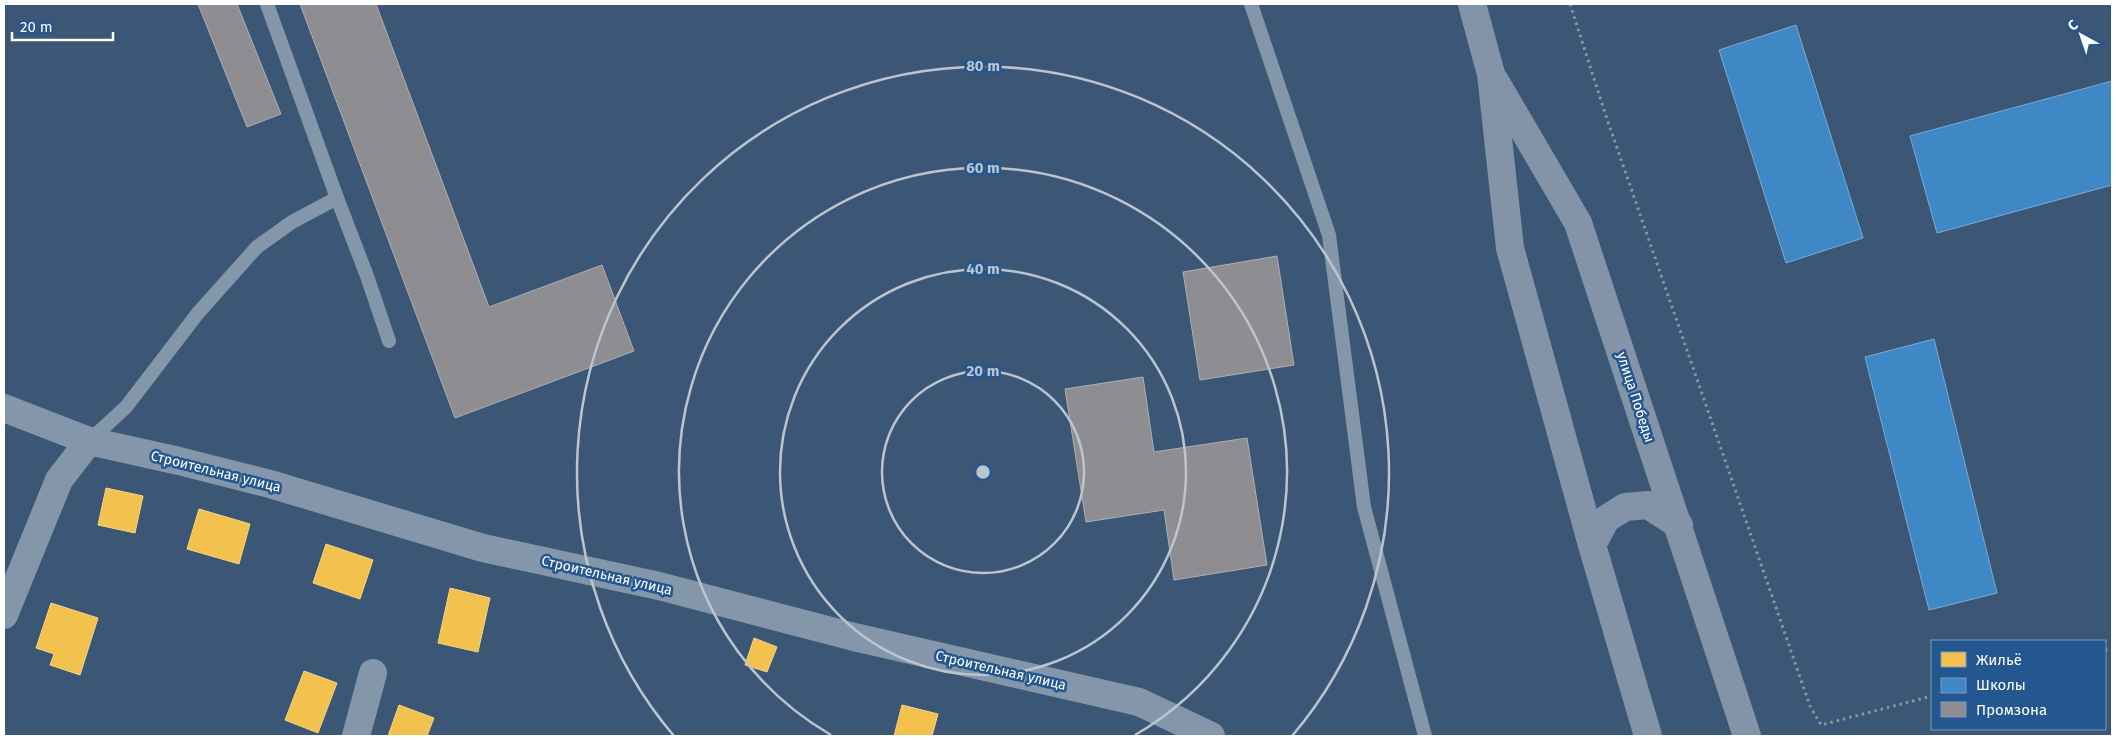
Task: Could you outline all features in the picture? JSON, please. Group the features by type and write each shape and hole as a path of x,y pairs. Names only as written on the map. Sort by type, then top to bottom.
{"main road":[{"name":"улица Победы","path":"1472,4 1491,74 1510,248 1592,545 1648,736"},
{"name":"улица Победы","path":"1491,74 1578,223 1747,736"},
{"path":"1592,545 1606,519 1625,507 1648,505 1679,525"}],"street":[{"name":"Строительная улица","path":"4,408 89,441 270,484 483,548 659,586 854,637 1139,702 1211,736"},
{"path":"4,615 59,480 89,441"},
{"path":"356,736 373,673"}],"lane":[{"path":"267,4 389,341"},
{"path":"1251,4 1329,235 1364,507 1425,736"},
{"path":"89,441 126,407 198,313 257,247 292,222 336,198"}],"path":[{"path":"1570,4 1606,116 1810,706 1821,725 1931,696"}],"building: Жильё":[{"path":"106,488 143,496 135,533 98,525"},
{"path":"199,509 250,524 239,564 187,549"},
{"path":"326,544 373,560 360,599 313,583"},
{"path":"450,588 490,598 478,652 438,643"},
{"path":"51,603 98,618 80,675 50,665 54,654 36,648"},
{"path":"754,638 777,647 767,672 745,665"},
{"path":"304,671 337,683 318,733 285,720"},
{"path":"399,705 434,718 427,736 388,736"},
{"path":"902,705 938,714 932,736 894,736"}],"building: Школы":[{"path":"1796,25 1863,238 1786,263 1719,50"},
{"path":"2112,81 2112,185 1937,233 1910,136"},
{"path":"1934,339 1997,593 1929,610 1865,357"}],"building: Промзона":[{"path":"198,4 237,4 281,114 247,127"},
{"path":"300,4 376,4 489,307 602,265 634,351 455,418"},
{"path":"1277,256 1294,365 1200,380 1183,272"},
{"path":"1143,377 1154,452 1247,438 1267,565 1174,580 1164,510 1086,522 1065,389"}]}
